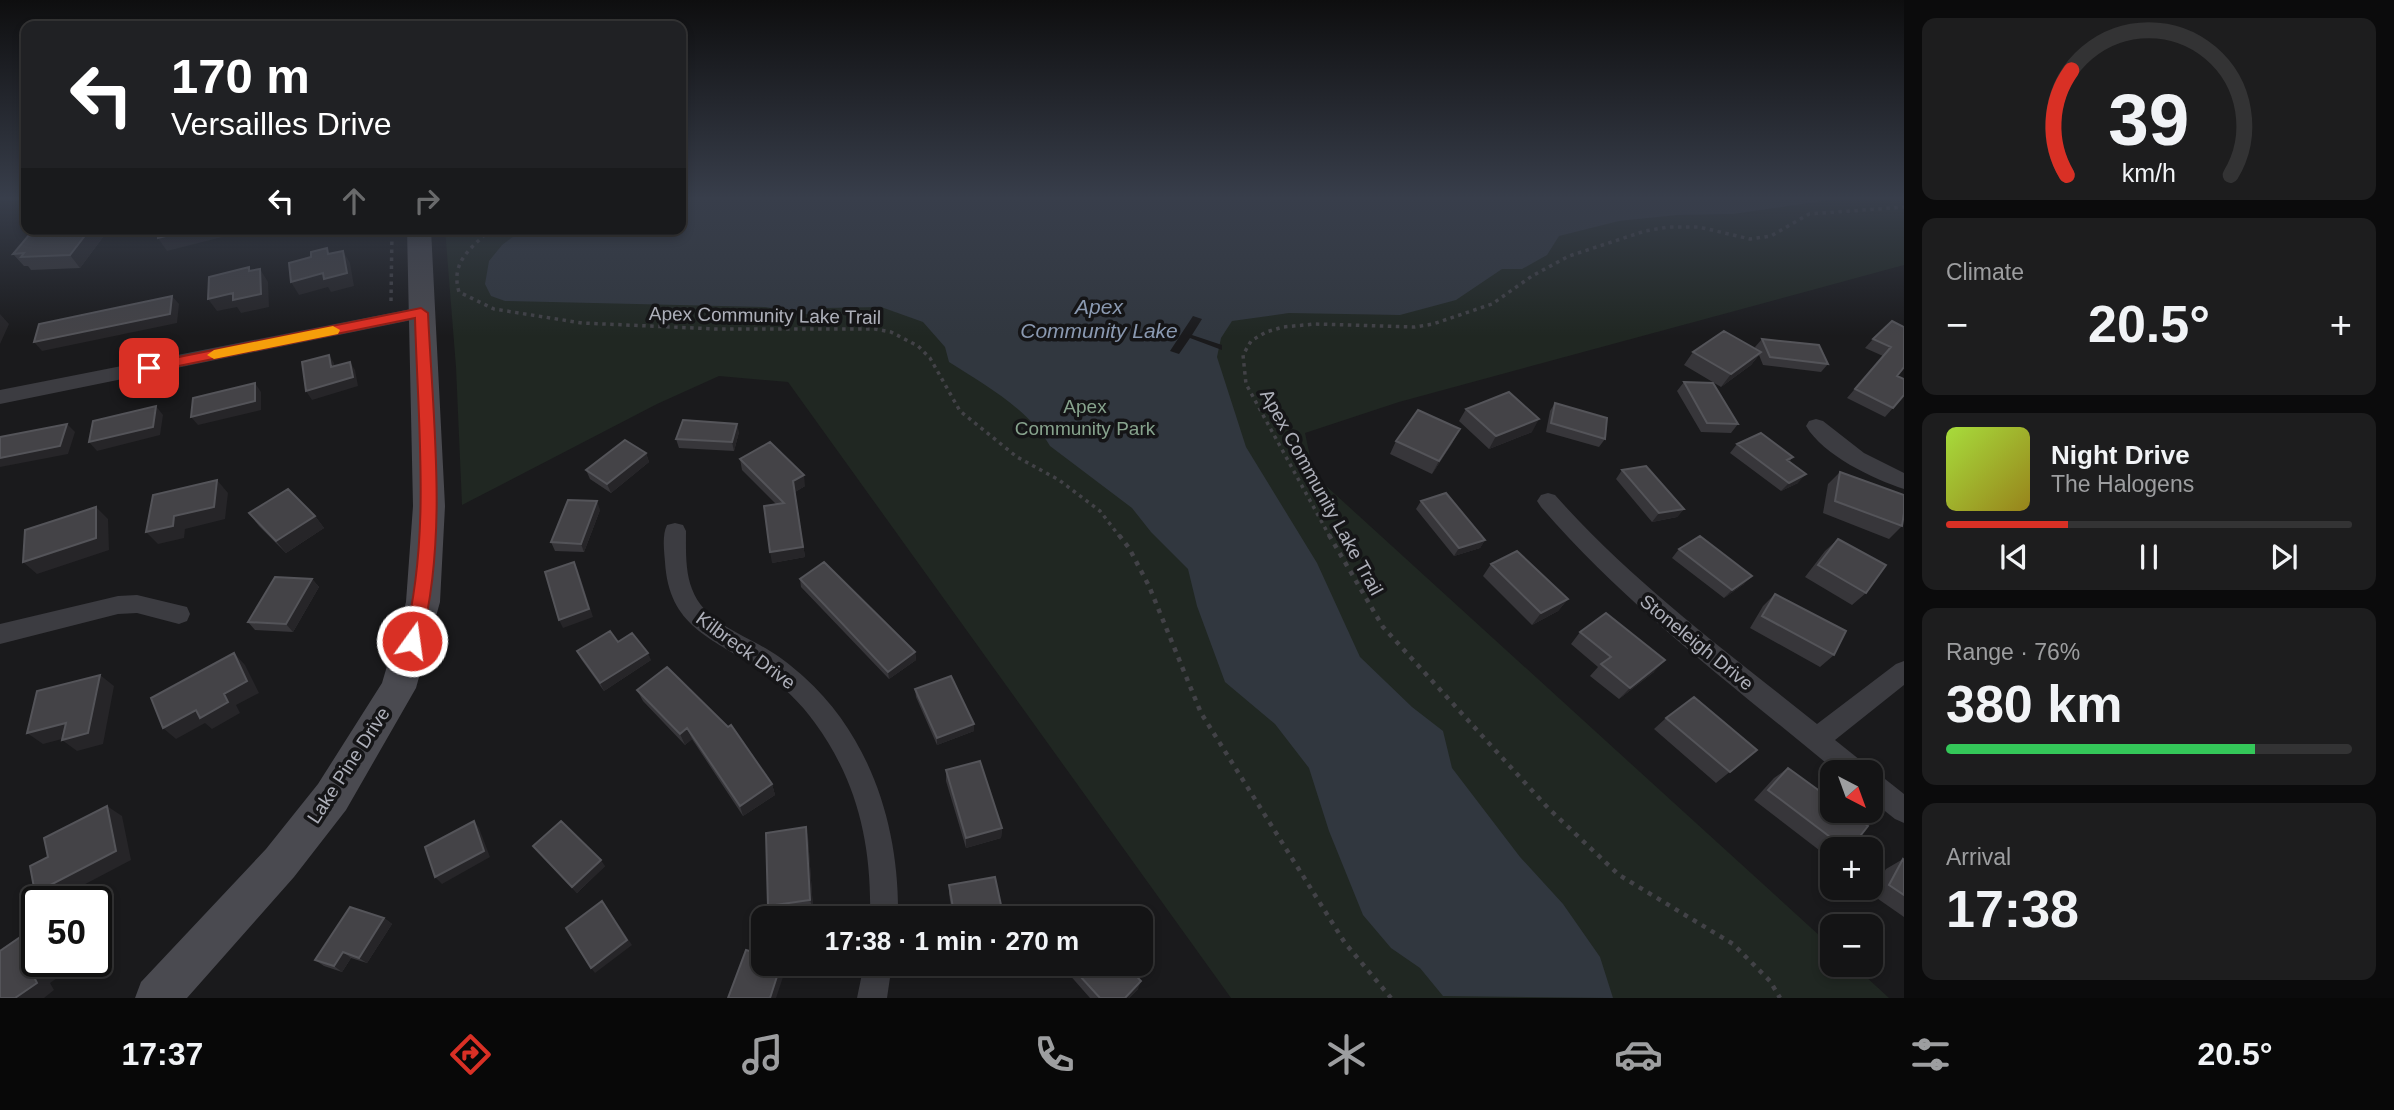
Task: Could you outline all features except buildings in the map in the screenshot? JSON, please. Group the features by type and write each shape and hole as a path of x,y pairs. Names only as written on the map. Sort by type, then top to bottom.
{"main road":[{"name":"Lake Pine Drive","path":"157,998 280,863 332,797 398,688 423,602 429,506 419,244"}],"street":[{"path":"0,397 421,313"},
{"path":"1816,426 1843,451 1860,462 1904,481"},
{"name":"Stoneleigh Drive","path":"1548,501 1581,540 1626,583 1841,760"},
{"name":"Kilbreck Drive","path":"675,531 677,576 690,608 703,623 786,676 821,712 849,754 862,780 877,831 884,906"},
{"path":"0,634 118,605 137,604 179,614"},
{"path":"1816,740 1904,671"},
{"path":"1883,793 1904,810"},
{"path":"872,998 876,976"}],"path":[{"path":"391,300 392,244"},
{"name":"Apex Community Lake Trail","path":"476,244 460,259 455,268 454,280 459,292 494,309 582,323 630,327 876,329 891,332 918,346 930,358 960,411 1017,457 1059,480 1100,511 1129,548 1149,586 1201,713 1345,943 1391,998"},
{"name":"Apex Community Lake Trail","path":"1607,244 1569,256 1532,276 1492,304 1433,324 1415,327 1315,324 1283,327 1251,341 1242,355 1246,384 1360,591 1383,627 1421,671 1465,713 1548,808 1619,875 1733,944 1770,981 1780,998"},
{"path":"393,293 401,291"}],"green space":[{"name":"Apex Community Park","path":"446,244 1904,244 1904,265 1399,402 1305,433 1314,475 1820,936 1820,977 1866,977 1889,998 1231,998 788,382 719,376 657,404 462,505 456,367"}],"water":[{"name":"Apex Community Lake","path":"1554,244 1547,255 1522,269 1502,269 1456,300 1400,315 1289,313 1232,321 1221,338 1217,357 1246,447 1317,563 1360,657 1412,707 1443,731 1452,768 1520,857 1563,904 1600,957 1613,998 1443,996 1420,968 1391,948 1363,915 1329,831 1309,768 1275,724 1225,682 1197,606 1188,569 1151,532 1132,508 1050,446 1018,409 949,362 945,347 923,322 881,307 824,308 811,315 765,307 505,301 491,296 485,284 489,261 502,245"}],"pier":[{"path":"1193,316 1202,319 1192,335 1222,345 1222,350 1190,338 1179,354 1170,351"}],"slow traffic":[{"path":"214,355 333,330"}],"route":[{"path":"149,368 421,313 429,506 423,602 412,641"}]}
